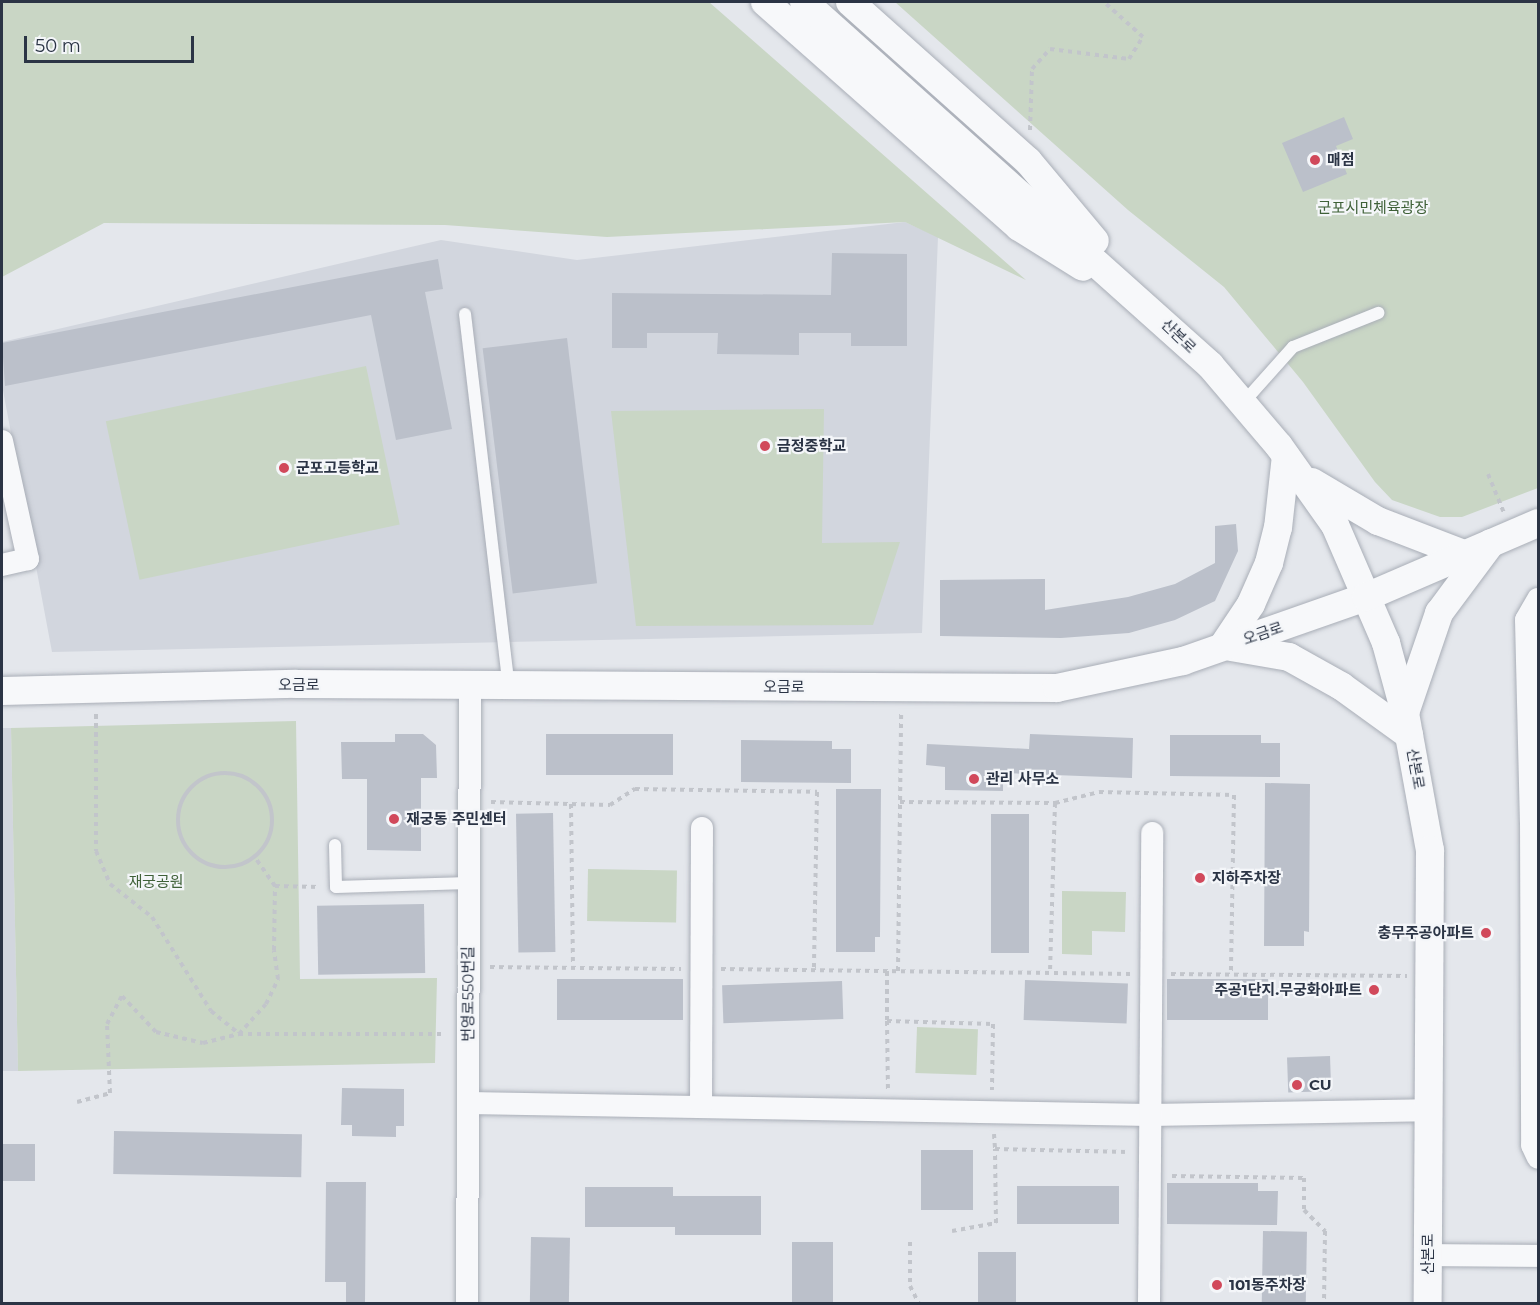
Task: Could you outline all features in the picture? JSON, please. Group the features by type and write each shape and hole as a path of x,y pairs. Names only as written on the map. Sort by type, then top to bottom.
{"street":[{"name":"산본로","path":"765,2 1019,227 1156,314"},
{"name":"산본로","path":"804,2 1156,314"},
{"name":"산본로","path":"850,2 1029,161 1156,314 1243,404 1293,465 1335,525 1386,643 1407,724 1431,850 1431,975 1426,1110 1428,1304"},
{"path":"2,441 28,559 2,565"},
{"path":"1464,554 1378,521 1293,465 1269,563 1251,604 1223,646 1265,650 1289,657 1407,724 1439,613 1501,538"},
{"name":"오금로","path":"2,691 470,685 1057,688 1113,679 1223,646 1366,597 1539,523"},
{"path":"1539,599 1526,620 1535,822 1532,1146 1539,1158"},
{"name":"번영로550번길","path":"467,1304 470,685"},
{"path":"701,1107 702,828"},
{"path":"1149,1304 1152,833"},
{"path":"468,1103 1150,1115 1426,1110"},
{"path":"1429,1255 1539,1256"}],"lane":[{"path":"465,314 509,686"},
{"path":"1243,404 1293,348 1378,314"},
{"path":"335,845 336,887 469,883"}],"path":[{"path":"1029,161 1032,69 1050,49 1129,58 1143,37 1104,2"},
{"path":"1488,474 1501,538"},
{"path":"898,971 901,688"},
{"path":"96,689 96,852 110,884 152,917 211,1011 239,1034"},
{"path":"228,773 257,785 271,813 265,844 254,856 241,864 219,866 198,858 187,848 177,820 183,799 197,782 228,773"},
{"path":"900,802 1055,803 1099,792 1234,795 1232,974"},
{"path":"1050,973 1055,803"},
{"path":"571,804 573,968"},
{"path":"239,1034 267,1004 278,979 274,950 275,886 254,856"},
{"path":"275,886 336,887"},
{"path":"468,967 1431,975"},
{"path":"887,971 888,1110"},
{"path":"77,1102 110,1093 107,1024 122,996 156,1032 204,1043 239,1034 468,1034"},
{"path":"887,1020 993,1024 992,1112"},
{"path":"952,1231 996,1222 995,1149 1150,1152"},
{"path":"1150,1175 1304,1178 1304,1210 1325,1231 1324,1304"},
{"path":"910,1242 910,1286 919,1304"}],"shaded area":[{"path":"905,222 938,237 922,633 52,652 2,385 2,342 441,240 577,260"},
{"path":"2,728 11,728 18,1071 2,1071"}],"green space":[{"path":"2,2 709,2 1026,280 905,222 607,237 445,225 104,223 2,277"},
{"name":"군포시민체육광장","path":"895,2 1538,2 1538,488 1462,517 1440,517 1392,500 1375,482 1303,382 1224,287 1128,210"},
{"path":"366,366 400,524 139,580 106,421"},
{"path":"824,409 822,543 900,542 873,625 636,626 611,411"},
{"name":"재궁공원","path":"296,721 300,979 437,978 435,1063 18,1071 11,728"},
{"path":"588,869 677,871 676,923 587,921"},
{"path":"1062,891 1126,892 1125,932 1092,931 1092,955 1062,954"},
{"path":"917,1027 978,1029 976,1075 915,1073"}],"building":[{"name":"매점","path":"1344,117 1353,139 1336,146 1347,174 1303,192 1282,143"},
{"path":"832,253 907,254 907,346 851,346 851,333 799,333 799,355 717,354 718,333 647,333 647,348 612,348 612,293 831,295"},
{"path":"438,259 443,289 425,292 452,429 396,440 371,315 5,386 2,343"},
{"path":"567,338 597,583 513,594 483,348"},
{"path":"1236,524 1238,551 1215,601 1175,620 1129,633 1061,638 940,636 940,580 1045,579 1045,610 1128,597 1175,584 1215,563 1215,526"},
{"path":"395,734 423,734 436,745 437,778 421,778 421,851 367,850 367,779 342,779 341,742 395,742"},
{"path":"546,734 673,734 673,775 546,775"},
{"path":"1030,734 1133,738 1132,778 1003,773 1003,791 945,790 945,767 926,765 927,744 1029,749"},
{"path":"1170,735 1261,735 1261,743 1280,743 1280,777 1170,776"},
{"path":"741,740 832,741 832,749 851,749 851,783 741,782"},
{"path":"1265,783 1310,784 1309,932 1304,931 1304,946 1264,946"},
{"path":"836,789 881,789 880,937 875,937 875,952 836,952"},
{"path":"553,813 555,952 518,953 516,814"},
{"path":"991,814 1029,814 1029,953 991,953"},
{"path":"424,904 425,973 318,975 317,906"},
{"path":"557,979 683,979 683,1020 557,1020"},
{"path":"1167,979 1268,979 1268,1020 1167,1020"},
{"path":"1025,980 1128,984 1127,1024 1024,1020"},
{"path":"842,981 843,1019 723,1023 722,985"},
{"path":"1330,1056 1331,1091 1288,1092 1287,1058"},
{"path":"342,1088 404,1089 404,1126 396,1126 396,1137 352,1136 352,1125 341,1125"},
{"path":"114,1131 302,1134 301,1177 113,1174"},
{"path":"2,1144 35,1144 35,1181 2,1181"},
{"path":"921,1150 973,1150 973,1210 921,1210"},
{"path":"326,1182 366,1182 365,1304 346,1304 346,1282 325,1282"},
{"path":"1167,1183 1258,1183 1258,1191 1278,1191 1277,1225 1167,1224"},
{"path":"1017,1186 1119,1186 1119,1224 1017,1224"},
{"path":"585,1187 673,1187 673,1196 761,1196 761,1235 675,1235 675,1227 585,1227"},
{"path":"1263,1231 1307,1232 1306,1304 1262,1304"},
{"path":"531,1237 570,1238 569,1304 530,1304"},
{"path":"792,1242 833,1242 833,1304 792,1304"},
{"path":"978,1252 1016,1252 1016,1304 978,1304"}],"place":[{"name":"매점","path":"1315,160"},
{"name":"금정중학교","path":"765,446"},
{"name":"군포고등학교","path":"284,468"},
{"name":"관리 사무소","path":"974,779"},
{"name":"재궁동 주민센터","path":"394,819"},
{"name":"지하주차장","path":"1200,878"},
{"name":"충무주공아파트","path":"1486,933"},
{"name":"주공1단지.무궁화아파트","path":"1374,990"},
{"name":"CU","path":"1297,1085"},
{"name":"101동주차장","path":"1217,1285"}]}
